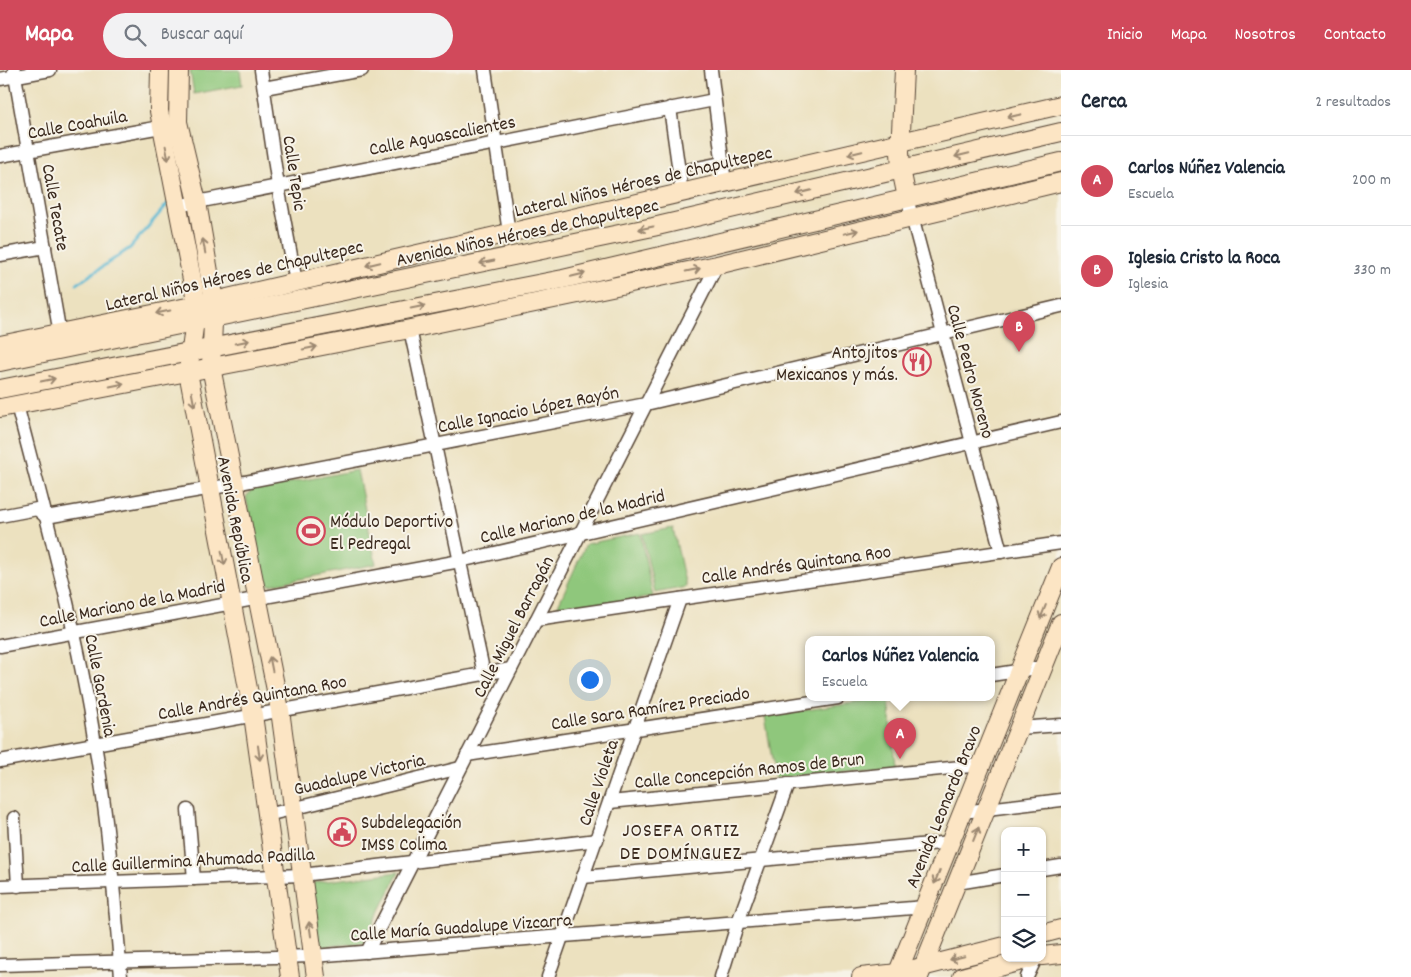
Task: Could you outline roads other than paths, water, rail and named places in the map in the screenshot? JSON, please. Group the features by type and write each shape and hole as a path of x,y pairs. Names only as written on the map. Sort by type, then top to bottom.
{"street":[{"path":"0,79 14,73 50,70"},
{"name":"Avenida República","path":"160,70 158,111 197,305 188,372 253,715 290,977"},
{"name":"Avenida República","path":"179,70 178,122 197,202 214,310 211,367 280,710 316,977"},
{"name":"Calle Tepic","path":"261,70 278,186 296,282"},
{"path":"264,88 362,70"},
{"path":"485,70 509,233"},
{"path":"711,70 725,183 762,201"},
{"path":"904,70 900,142 901,169 908,198"},
{"name":"Calle Tecate","path":"14,73 62,342"},
{"name":"Calle Aguascalientes","path":"177,206 714,100"},
{"name":"Lateral Niños Héroes de Chapultepec","path":"0,345 62,342 197,305 214,310 296,282 1061,105"},
{"path":"670,108 682,193"},
{"name":"Calle Coahuila","path":"0,156 162,127"},
{"name":"Avenida Niños Héroes de Chapultepec","path":"0,362 62,342 194,323 214,310 343,292 643,229 1061,132"},
{"path":"0,389 563,279 1061,162"},
{"path":"8,406 410,328 717,265 1061,182"},
{"name":"Calle Pedro Moreno","path":"908,198 1001,552"},
{"path":"0,255 45,247"},
{"name":"Calle Miguel Barragán","path":"367,952 717,265"},
{"path":"296,282 343,292"},
{"name":"Calle Ignacio López Rayón","path":"0,516 37,509 46,517 210,489 435,446 646,404 1061,306"},
{"path":"410,328 484,674"},
{"name":"Calle Gardenia","path":"8,406 46,517 73,633 95,744 114,882 122,977"},
{"name":"Calle Mariano de la Madrid","path":"0,646 460,561 1061,422"},
{"name":"Calle Andrés Quintana Roo","path":"536,620 1061,543"},
{"name":"Avenida Leonardo Bravo","path":"897,975 1061,567"},
{"name":"Calle Violeta","path":"548,977 680,599"},
{"path":"922,971 1019,728 1051,658 1061,623"},
{"path":"995,674 1019,671 1051,658"},
{"name":"Calle Andrés Quintana Roo","path":"0,760 511,669"},
{"name":"Calle Sara Ramírez Preciado","path":"468,755 818,701"},
{"path":"1019,728 1061,725"},
{"name":"Calle Concepción Ramos de Brun","path":"610,802 981,765"},
{"name":"Guadalupe Victoria","path":"267,815 460,768"},
{"path":"721,977 738,922 788,784"},
{"path":"963,812 1061,800"},
{"path":"188,810 194,879"},
{"path":"14,818 18,886"},
{"name":"Calle Guillermina Ahumada Padilla","path":"0,886 302,875 596,840"},
{"path":"583,877 951,842"},
{"path":"1046,868 1061,866"},
{"path":"957,883 1001,877"},
{"name":"Calle María Guadalupe Vizcarra","path":"0,965 313,956 925,907"},
{"path":"860,977 897,975 922,971 1001,947"},
{"path":"1046,956 1061,954"},
{"path":"962,977 1019,962"},
{"path":"1027,977 1033,962"}],"lane":[{"path":"678,169 722,160"}],"waterway":[{"path":"168,90 169,70"},
{"path":"77,284 130,248 170,201"}],"place":[{"name":"Iglesia Cristo la Roca","path":"1019,352"},
{"name":"Antojitos Mexicanos y más.","path":"917,362"},
{"name":"Módulo Deportivo El Pedregal","path":"311,531"},
{"name":"Carlos Núñez Valencia","path":"900,759"},
{"name":"Subdelegación IMSS Colima","path":"342,832"}],"district":[{"name":"JOSEFA ORTIZ DE DOMÍNGUEZ","path":"681,840"}]}
